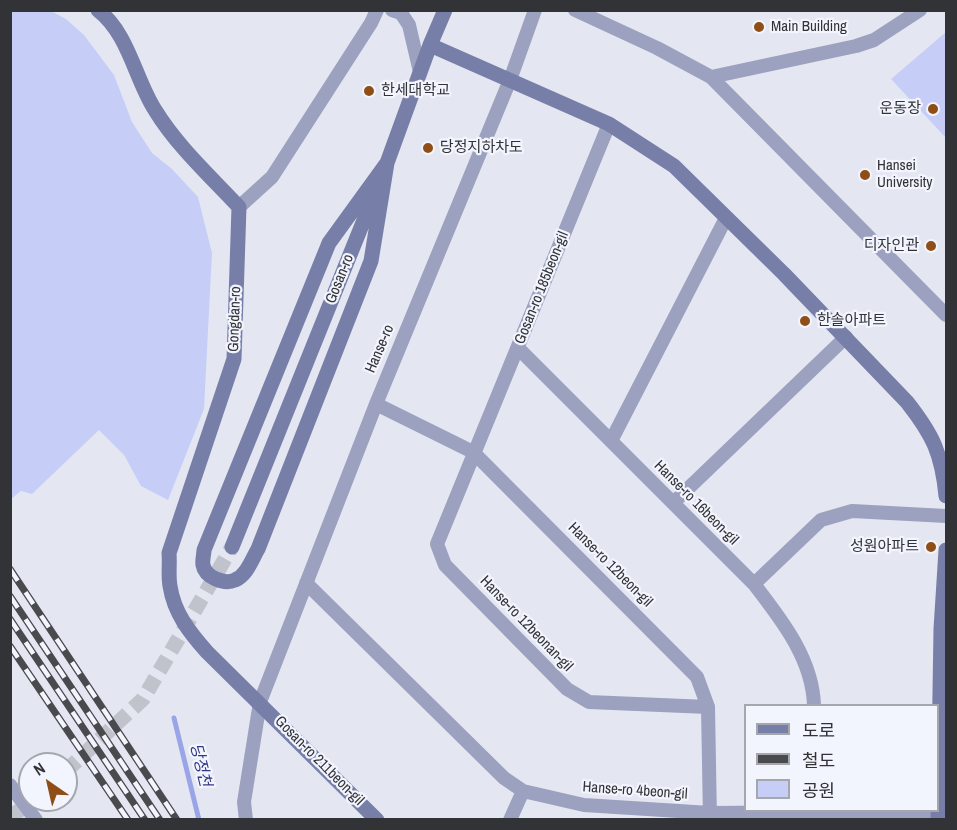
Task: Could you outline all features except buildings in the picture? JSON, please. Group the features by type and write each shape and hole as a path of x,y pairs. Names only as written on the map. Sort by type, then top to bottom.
{"street":[{"path":"98,10 117,34 154,109 189,155 239,207 272,177 374,17 391,10 401,13 409,25 420,72"},
{"name":"Gosan-ro","path":"232,547 387,162 445,10"},
{"name":"Hanse-ro","path":"246,819 244,802 260,702 376,404 510,80 535,10"},
{"path":"575,10 711,76 946,315"},
{"path":"711,76 856,46 874,40 920,10"},
{"path":"430,45 609,124 674,166 846,337 907,402 920,418 935,445 943,466 946,496"},
{"name":"Gosan-ro 185beon-gil","path":"473,452 609,124"},
{"path":"387,162 371,261 258,549 248,569 236,580 225,582 214,579 203,565 204,550 329,243 387,162"},
{"name":"Gongdan-ro","path":"239,207 234,359 169,553 169,576 173,601 183,622 207,652 260,702"},
{"path":"611,441 726,218"},
{"path":"673,503 846,337"},
{"name":"Hanse-ro 16beon-gil","path":"518,348 754,584 787,627 808,677 814,704"},
{"name":"Hanse-ro 12beon-gil","path":"376,404 473,452 697,677 708,707 710,816"},
{"name":"Hanse-ro 12beonan-gil","path":"473,452 437,544 445,565 567,689 589,702 708,707"},
{"path":"754,584 821,520 852,511 946,516"},
{"path":"939,750 941,629 946,550"},
{"name":"Hanse-ro 4beon-gil","path":"306,583 504,778 523,791 584,805 710,816 793,812"},
{"name":"Gosan-ro 211beon-gil","path":"260,702 377,819"},
{"path":"10,785 36,819"},
{"path":"510,819 523,791"}],"green space":[{"path":"11,10 51,11 66,19 84,35 114,75 132,122 152,153 172,169 198,197 212,253 204,409 168,500 141,486 124,455 99,430 32,494 21,491 11,499"},
{"name":"운동장","path":"946,32 946,138 891,79"}],"waterway":[{"name":"당정천","path":"174,718 199,820"}],"tunnel":[{"path":"78,760 143,699 232,547"},
{"path":"10,817 18,811"}],"railway":[{"path":"10,569 177,820"},
{"path":"10,596 160,820"},
{"path":"10,619 145,820"},
{"path":"10,646 128,820"}],"place":[{"name":"Main Building","path":"759,27"},
{"name":"한세대학교","path":"369,91"},
{"name":"운동장","path":"933,109"},
{"name":"당정지하차도","path":"428,148"},
{"name":"Hansei University","path":"865,175"},
{"name":"디자인관","path":"931,246"},
{"name":"한솔아파트","path":"805,321"},
{"name":"성원아파트","path":"931,547"}]}
